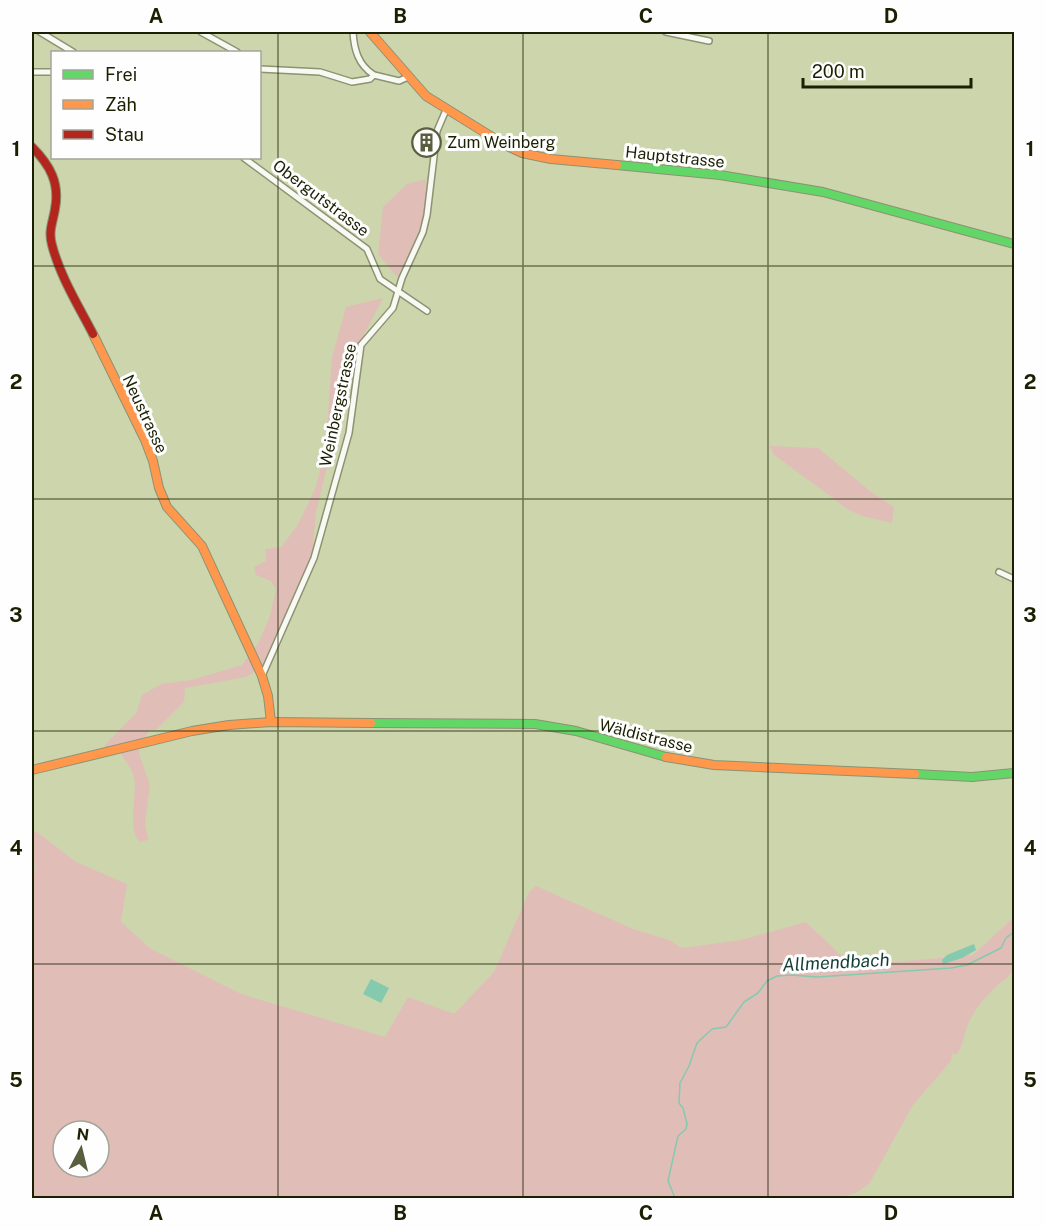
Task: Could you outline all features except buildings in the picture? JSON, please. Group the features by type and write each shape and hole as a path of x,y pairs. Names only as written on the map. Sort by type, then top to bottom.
{"main road":[{"name":"Hauptstrasse","path":"370,32 426,96 505,145 538,157 720,175 823,192 1014,243"},
{"name":"Neustrasse","path":"32,147 47,161 55,179 57,196 50,227 52,245 58,264 145,440 167,507 202,546 261,673 268,696 271,722"},
{"name":"Wäldistrasse","path":"32,770 192,731 271,722 535,724 576,731 663,757 714,765 972,777 1014,773"}],"street":[{"path":"40,32 71,51"},
{"path":"201,32 235,51"},
{"path":"353,32 357,54 364,67 374,75 399,81 408,77"},
{"path":"666,32 709,41"},
{"path":"261,69 320,72 352,82 369,79 374,75"},
{"path":"32,72 51,72"},
{"name":"Weinbergstrasse","path":"261,673 314,558 349,433 362,345 391,311 423,232 428,215 435,139 446,110"},
{"name":"Obergutstrasse","path":"245,159 367,249 380,279 427,311"},
{"path":"999,572 1014,579"}],"shaded area":[{"path":"426,179 424,222 397,277 378,254 383,207 407,184"},
{"path":"383,298 355,352 316,512 312,556 264,666 246,677 185,688 184,702 156,730 149,730 144,739 106,748 104,746 136,713 142,695 161,684 191,680 242,665 259,642 270,616 276,589 271,581 256,575 254,567 266,561 265,549 281,547 297,526 316,487 326,445 332,357 346,307"},
{"path":"770,446 818,448 871,492 894,507 892,523 862,516 849,510 773,454"},
{"path":"139,747 139,754 150,785 145,822 148,840 140,842 136,836 133,820 134,777 120,752"},
{"path":"32,831 37,832 76,862 127,884 121,922 151,949 241,994 385,1037 408,997 454,1014 494,972 529,892 536,886 633,929 669,940 682,948 741,940 806,922 852,966 973,955 1014,917 1014,971 977,1008 968,1024 958,1052 956,1055 952,1053 951,1061 913,1105 869,1184 856,1193 839,1198 32,1198 32,875 35,864 32,860"},
{"path":"974,944 976,950 962,958 943,964 942,960 947,955"},
{"path":"371,979 389,988 381,1003 363,994"}],"waterway":[{"name":"Allmendbach","path":"675,1198 668,1181 678,1136 686,1129 687,1124 683,1108 679,1103 680,1083 697,1043 712,1029 726,1027 744,1002 758,993 767,981 777,976 817,977 967,965 1001,948 1006,938 1014,932"}],"traffic: fast":[{"path":"617,165 720,175 823,192 1014,244"},
{"path":"371,723 535,724 576,731 666,757"},
{"path":"915,774 972,777 1014,773"}],"traffic: slow":[{"path":"370,32 426,96 505,145 522,153 551,159 617,165"},
{"path":"93,334 145,440 167,507 202,546 262,676 268,696 271,722"},
{"path":"32,770 192,731 229,725 271,722 371,723"},
{"path":"666,757 714,765 915,774"}],"traffic: jam":[{"path":"32,147 49,168 55,183 56,200 50,235 55,257 93,334"}],"place":[{"name":"Zum Weinberg","path":"426,142"}]}
